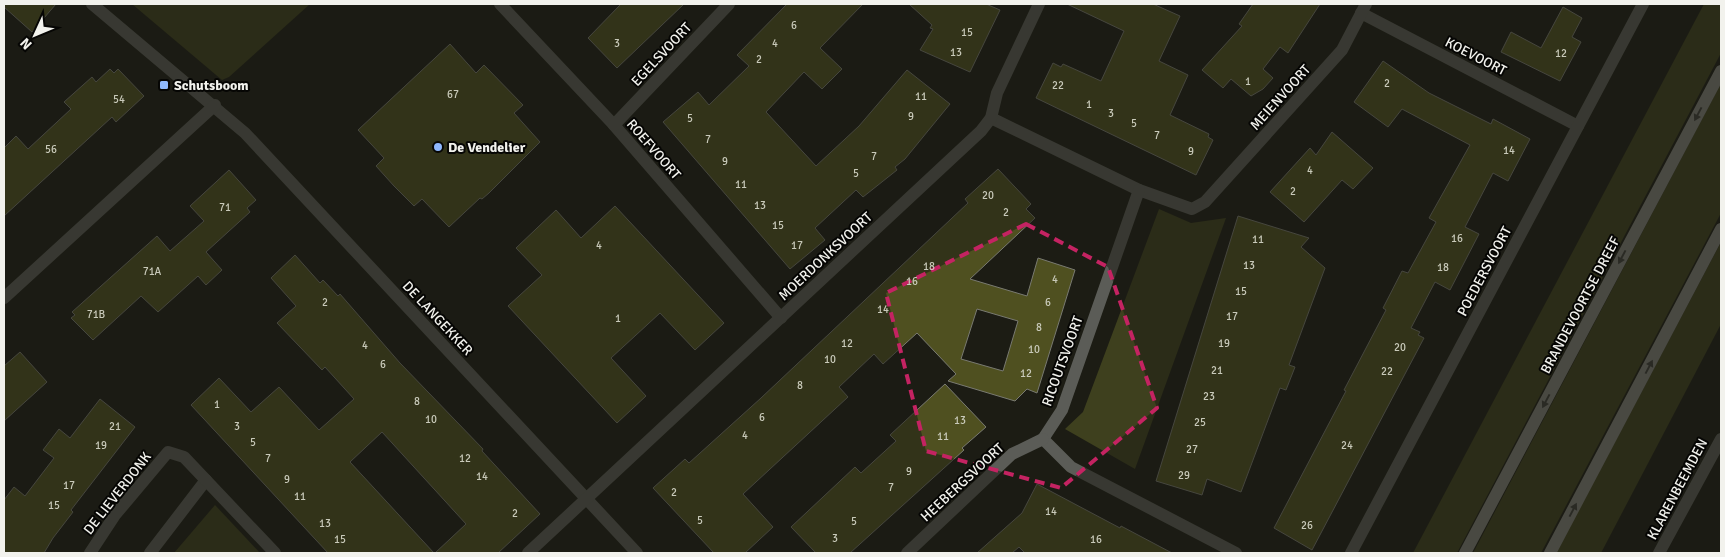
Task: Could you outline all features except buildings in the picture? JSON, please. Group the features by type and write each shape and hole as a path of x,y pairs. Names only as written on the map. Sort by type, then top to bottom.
{"main road":[{"name":"BRANDEVOORTSE DREEF","path":"1465,553 1721,70"},
{"path":"1550,553 1721,229"}],"street":[{"name":"DE LANGEKKER","path":"92,4 215,105 246,133 637,553"},
{"name":"ROEFVOORT","path":"500,4 614,125 780,318"},
{"name":"EGELSVOORT","path":"614,125 729,4"},
{"name":"MOERDONKSVOORT","path":"528,553 981,131 991,118 997,93 1039,4"},
{"name":"POEDERSVOORT","path":"1352,553 1643,4"},
{"name":"KOEVOORT","path":"1364,8 1578,126"},
{"name":"MEIENVOORT","path":"1139,190 1192,210 1205,202 1342,50 1364,8"},
{"path":"4,298 215,105"},
{"path":"991,118 1139,190"},
{"name":"RICOUTSVOORT","path":"1043,439 1062,410 1139,190"},
{"path":"1043,439 1070,467 1236,553"},
{"name":"HEEBERGSVOORT","path":"907,553 1012,454 1043,439"},
{"name":"KLARENBEEMDEN","path":"1659,553 1721,439"},
{"name":"DE LIEVERDONK","path":"90,553 115,516 168,452 184,457 206,480"},
{"path":"150,553 206,480 275,553"}],"highlighted area":[{"path":"1026,224 1108,267 1157,408 1061,488 926,451 886,293"}],"green space":[{"path":"132,4 310,4 229,77 222,80"},
{"path":"1704,4 1721,4 1721,53 1457,553 1413,553"},
{"path":"1721,83 1721,213 1541,553 1473,553"},
{"path":"1159,209 1191,223 1226,218 1135,469 1065,429 1083,412"},
{"path":"1721,242 1721,324 1601,553 1556,553"},
{"path":"215,505 260,553 174,553"}],"place":[{"name":"Schutsboom","path":"164,85"},
{"name":"De Vendelier","path":"438,147"}]}
